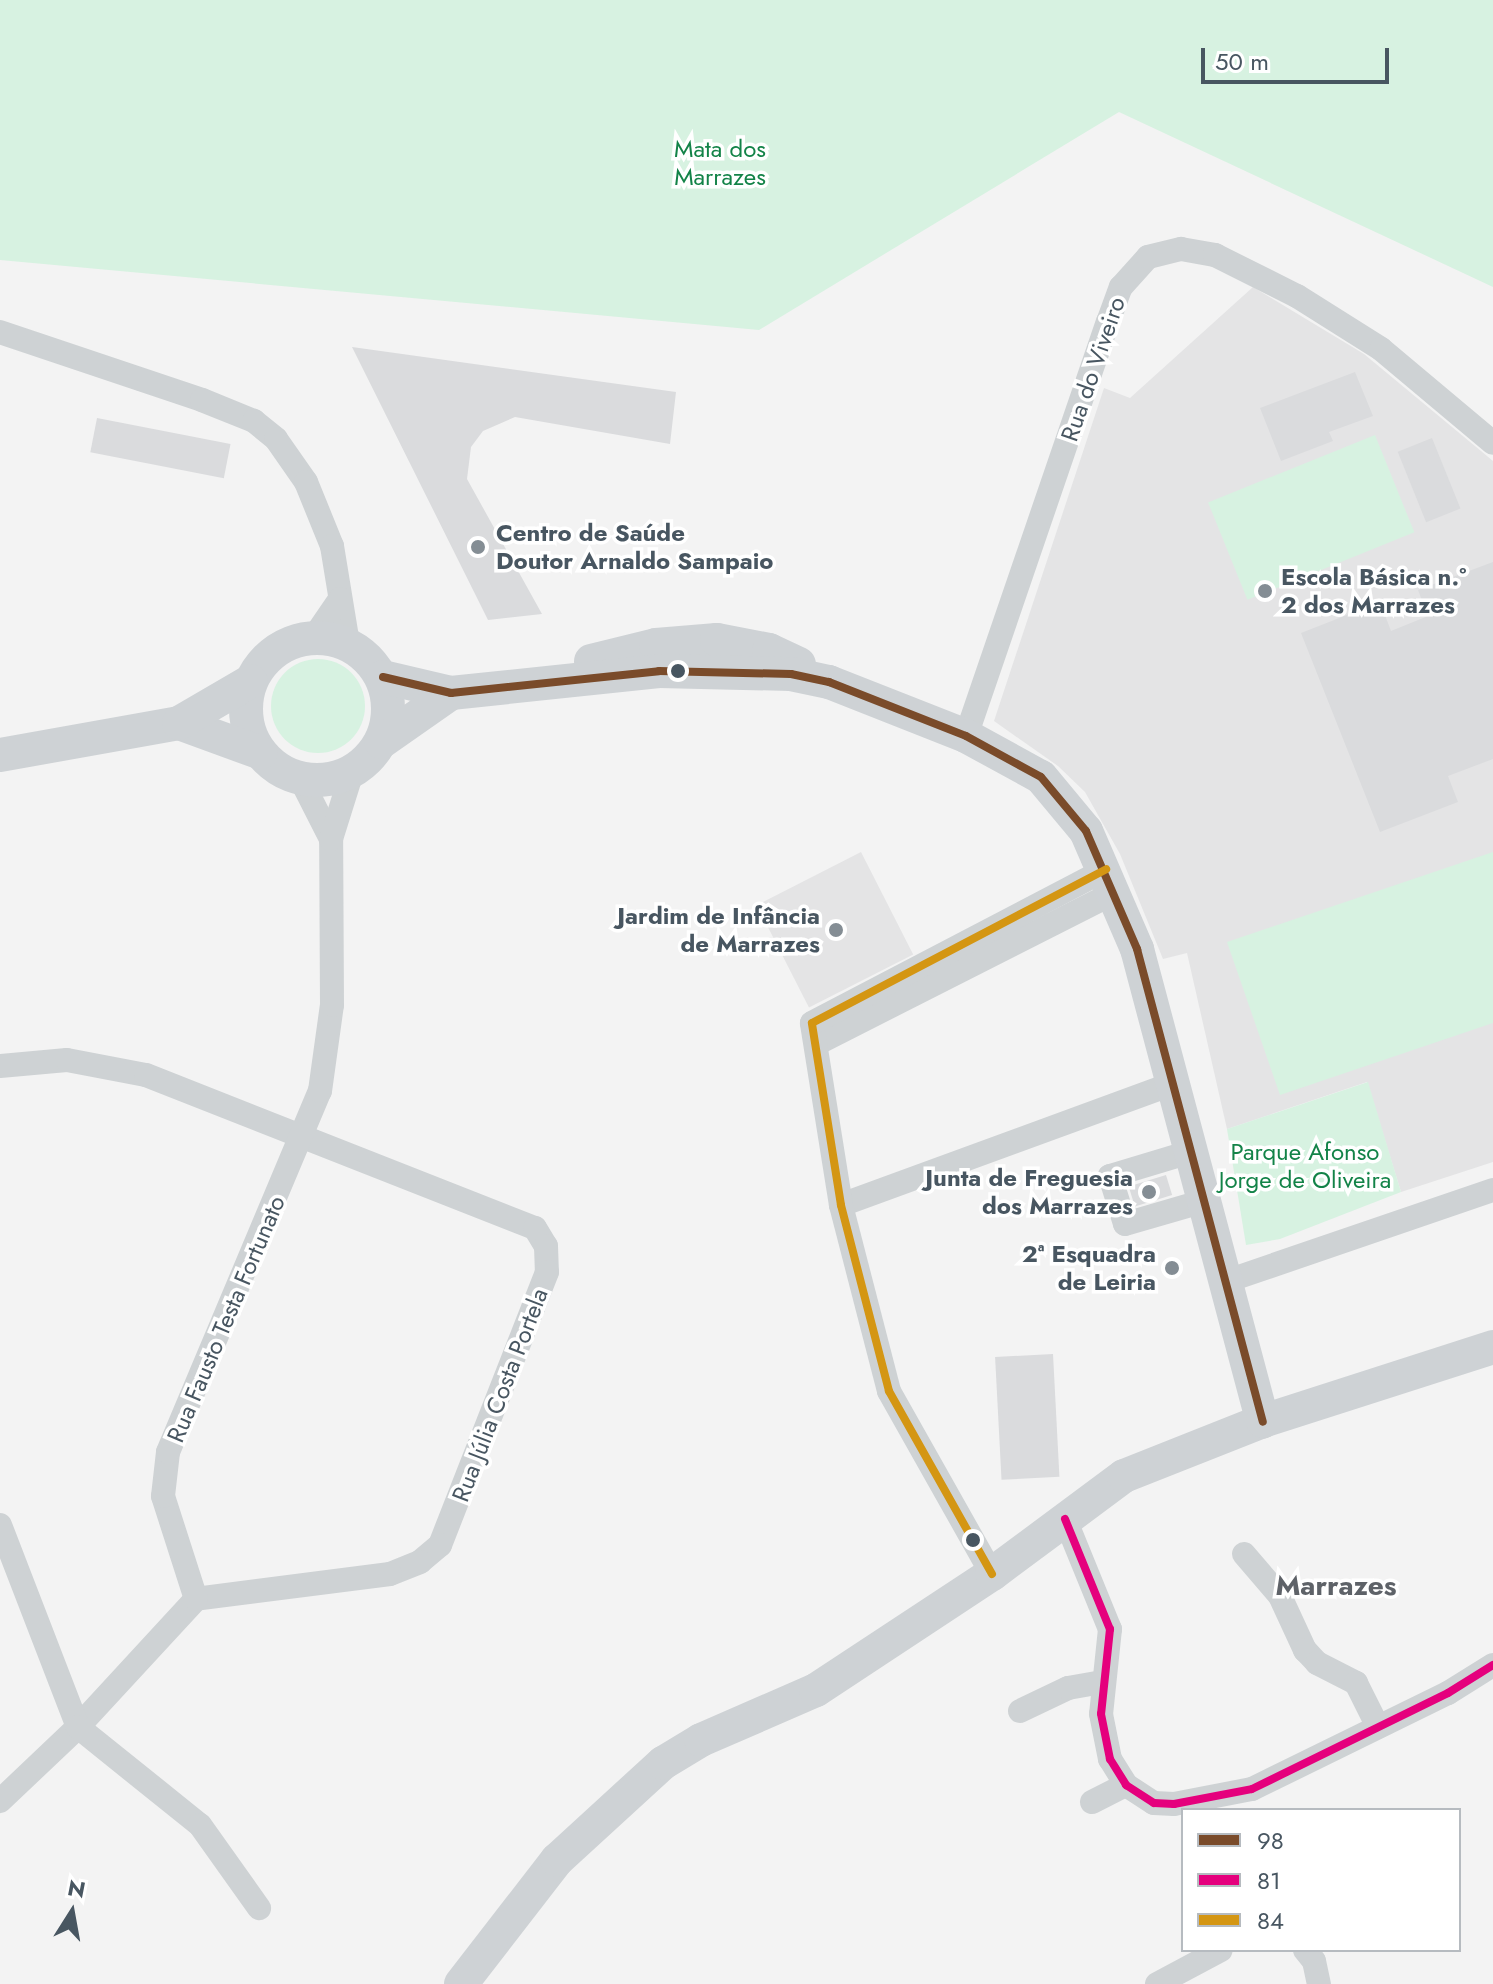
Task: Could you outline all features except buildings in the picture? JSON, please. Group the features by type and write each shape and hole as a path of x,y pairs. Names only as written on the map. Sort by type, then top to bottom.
{"main road":[{"path":"0,755 179,723 251,681 276,650 314,637 348,644 383,677 451,693 534,681 708,669 757,670 829,682 966,736 1023,764 1056,791 1111,880 1137,949 1263,1421"},
{"path":"381,742 389,704 383,677"},
{"path":"251,681 246,718 261,753"},
{"path":"179,723 261,753 278,769 318,781 352,772 381,742 451,693"},
{"path":"461,1984 557,1860 663,1763 701,1740 816,1690 992,1574 1142,1466 1263,1421 1493,1347"}],"street":[{"name":"Rua do Viveiro","path":"966,736 1121,287 1148,257 1181,249 1215,255 1297,296 1381,349 1493,443"},
{"path":"0,332 254,421 276,439 306,482 332,546 348,644"},
{"path":"314,637 340,599"},
{"path":"331,839 352,772"},
{"path":"300,778 331,839"},
{"name":"Rua Fausto Testa Fortunato","path":"196,1599 163,1496 168,1452 305,1136 329,1048 331,839"},
{"path":"992,1574 889,1391 841,1205 812,1023 1111,880"},
{"name":"Rua Júlia Costa Portela","path":"0,1066 67,1060 107,1065 305,1136 535,1228 546,1246 547,1272 440,1545 420,1562 390,1574 196,1599"},
{"path":"841,1205 1171,1084"},
{"path":"1190,1152 1110,1176 1125,1224 1204,1201"},
{"path":"1227,1281 1493,1190"},
{"path":"1065,1519 1110,1629 1103,1682 1103,1735 1126,1785 1154,1803 1254,1800 1378,1727 1493,1665"},
{"path":"0,1525 78,1727 200,1825 259,1908"},
{"path":"1244,1554 1280,1596 1305,1650 1317,1663 1356,1683 1378,1727"},
{"path":"0,1801 78,1727 196,1599"},
{"path":"1020,1711 1068,1688 1103,1682"},
{"path":"1092,1802 1126,1785"},
{"path":"1157,1984 1217,1952"},
{"path":"1307,1952 1314,1961 1319,1984"}],"shaded area":[{"name":"Escola Básica n.º 2 dos Marrazes","path":"1253,287 1364,354 1493,461 1493,1162 1401,1192 1367,1082 1227,1129 1187,953 1163,959 1120,854 1085,792 1058,766 994,721 1104,388 1130,398"},
{"name":"Jardim de Infância de Marrazes","path":"861,852 913,954 809,1008 757,905"}],"green space":[{"name":"Mata dos Marrazes","path":"0,0 1493,0 1493,287 1119,112 759,330 0,260"},
{"path":"1375,435 1414,532 1247,600 1208,502"},
{"path":"318,659 336,663 351,673 361,688 365,706 361,724 351,739 336,749 318,753 300,749 285,739 275,724 271,706 275,688 285,673 300,663"},
{"path":"1493,852 1493,1023 1280,1095 1227,942"},
{"name":"Parque Afonso Jorge de Oliveira","path":"1368,1082 1401,1192 1280,1239 1246,1245 1227,1129"}],"transit line":[{"name":"98","path":"383,677 451,693 659,671 791,674 829,682 966,736 1041,777 1086,831 1137,949 1263,1421"},
{"name":"84","path":"992,1574 889,1391 841,1205 812,1023 1106,869"},
{"name":"81","path":"1065,1519 1110,1629 1101,1714 1110,1759 1126,1785 1154,1803 1174,1804 1252,1789 1448,1693 1493,1665"}],"place":[{"name":"Centro de Saúde Doutor Arnaldo Sampaio","path":"478,547"},
{"name":"Escola Básica n.º 2 dos Marrazes","path":"1265,591"},
{"name":"Jardim de Infância de Marrazes","path":"836,930"},
{"name":"Junta de Freguesia dos Marrazes","path":"1149,1192"},
{"name":"2ª Esquadra de Leiria","path":"1172,1268"}],"district":[{"name":"Marrazes","path":"1336,1586"}]}
